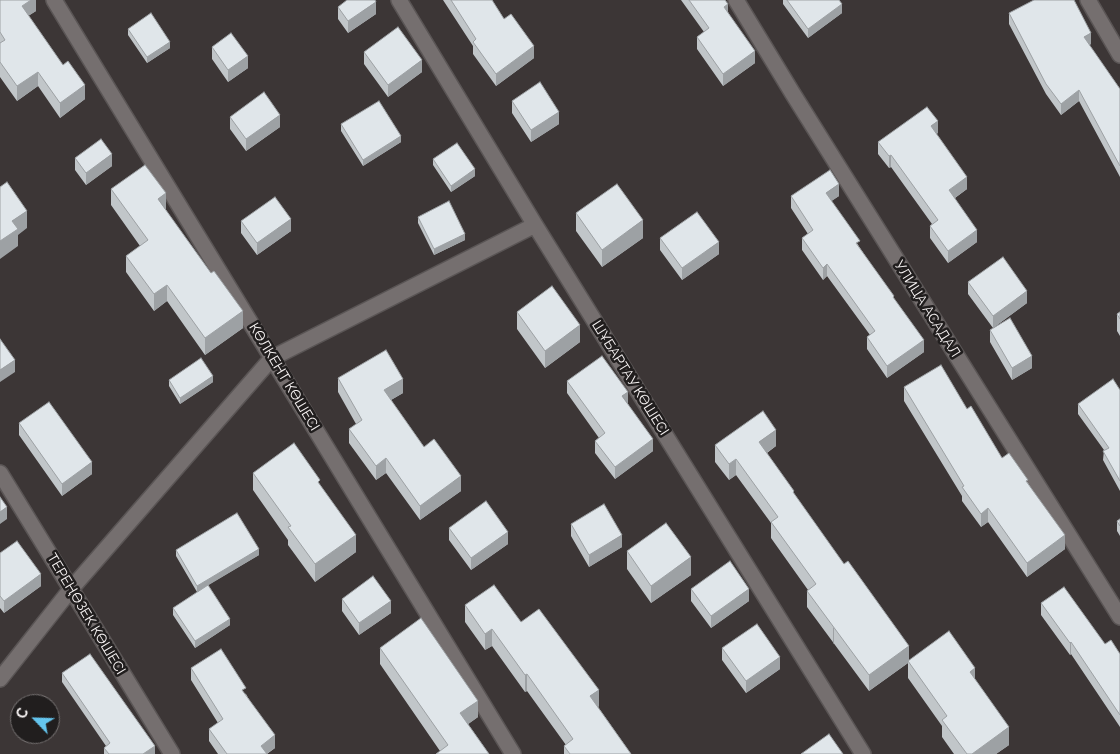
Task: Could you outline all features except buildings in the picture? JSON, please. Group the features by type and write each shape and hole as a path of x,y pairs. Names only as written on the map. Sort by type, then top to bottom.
{"street":[{"name":"КӨЛКЕНТ КӨШЕСІ","path":"54,0 513,754"},
{"name":"ШҰБАРТАУ КӨШЕСІ","path":"399,0 535,225 863,754"},
{"name":"УЛИЦА АСАДАЛ","path":"736,0 1120,617"},
{"path":"1088,0 1120,55"},
{"path":"0,679 71,589 272,358 535,225"},
{"name":"ТЕРЕҢӨЗЕК КӨШЕСІ","path":"0,473 172,754"}]}
